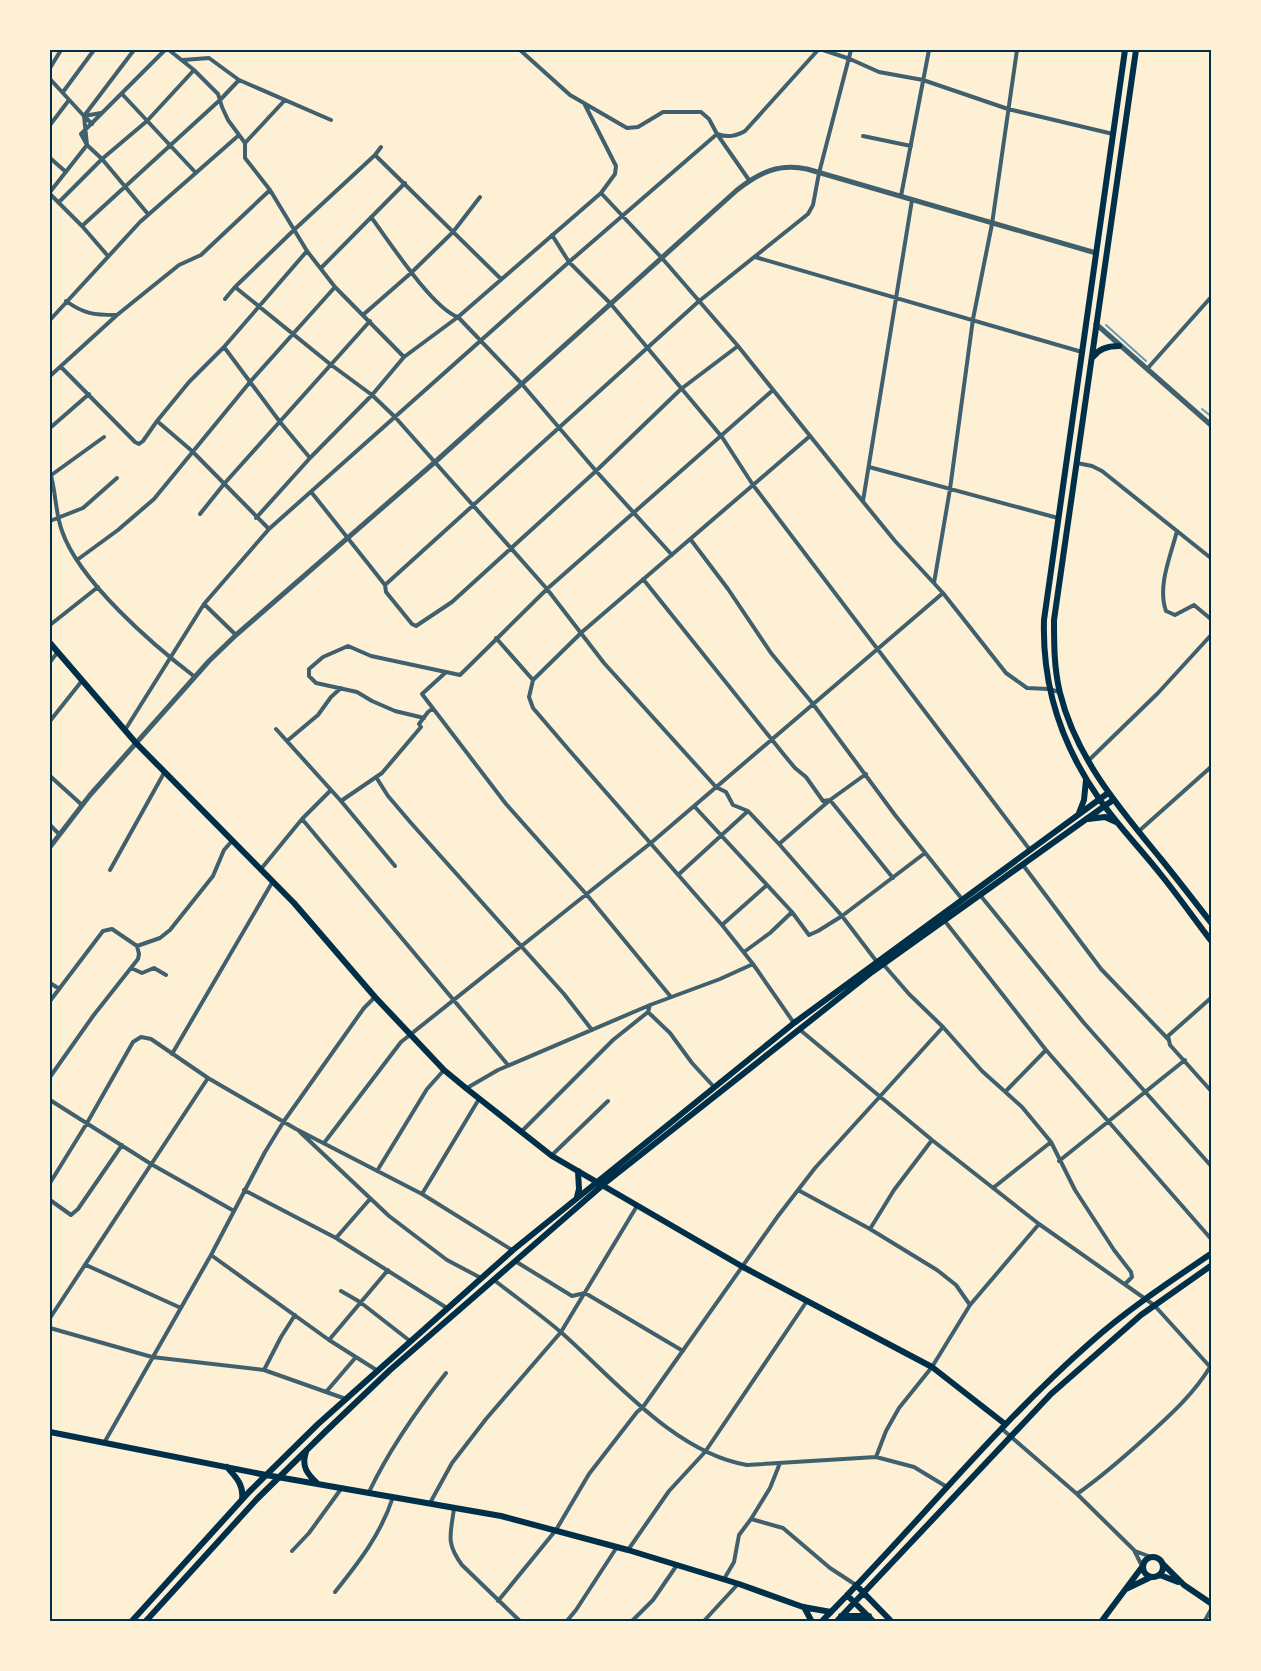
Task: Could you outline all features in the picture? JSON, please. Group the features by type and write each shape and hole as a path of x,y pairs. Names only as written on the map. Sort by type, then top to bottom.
{"main road":[{"path":"1125,50 1058,518 1043,639 1049,689 1070,748 1086,779 1099,799 1163,877 1212,942"},
{"path":"1136,50 1054,620 1054,654 1060,692 1071,724 1088,761 1113,800 1212,924"},
{"path":"1090,360 1102,349 1119,346"},
{"path":"50,644 136,743 273,881 375,997 444,1070 479,1099 552,1156 602,1186 743,1267 932,1367 1004,1426"},
{"path":"1078,815 1084,800 1086,779"},
{"path":"131,1622 266,1474 346,1399 513,1250 714,1087 962,899 1108,793"},
{"path":"880,963 944,921 1113,800"},
{"path":"1085,820 1105,817 1119,823"},
{"path":"145,1622 278,1477 390,1370 602,1186 796,1026"},
{"path":"577,1197 578,1171"},
{"path":"821,1622 1004,1426 1092,1341 1146,1299 1212,1253"},
{"path":"838,1619 1051,1394 1106,1344 1154,1305 1212,1265"},
{"path":"50,1432 278,1477 501,1516 628,1550 724,1579 804,1607 831,1612"},
{"path":"307,1449 304,1468 319,1484"},
{"path":"226,1467 239,1481 243,1494 242,1499"},
{"path":"1101,1622 1144,1560 1151,1557 1161,1560 1184,1585 1212,1604"},
{"path":"1160,1575 1163,1564"},
{"path":"1142,1566 1144,1574 1151,1577"},
{"path":"1126,1589 1160,1575 1184,1585"},
{"path":"856,1586 892,1622"},
{"path":"847,1595 871,1619"},
{"path":"804,1607 812,1622"},
{"path":"838,1619 849,1615 871,1619"}],"street":[{"path":"50,68 60,50"},
{"path":"63,92 94,50"},
{"path":"84,116 134,50"},
{"path":"148,214 102,159 87,145 81,134 167,50 183,60 218,94 222,107 245,143 245,158 270,190 285,218 295,229 307,250 335,287 404,357"},
{"path":"520,50 562,89 627,128 638,127 663,112 701,112 709,120 749,180"},
{"path":"717,134 724,137 745,131 818,50"},
{"path":"826,50 850,58 879,72 923,80 1008,109 1113,134"},
{"path":"385,585 646,347 808,214 813,205 819,172 851,50"},
{"path":"901,197 929,50"},
{"path":"934,584 950,489 973,319 992,224 1017,50"},
{"path":"183,60 209,58 239,80 331,120"},
{"path":"59,202 102,159 147,121 194,70"},
{"path":"50,79 92,124"},
{"path":"82,226 239,80"},
{"path":"122,95 196,173"},
{"path":"50,125 69,100"},
{"path":"245,143 285,100"},
{"path":"256,519 310,458 372,395 404,357 458,317 601,194 615,174 616,166 583,103"},
{"path":"84,116 104,112"},
{"path":"84,116 87,128"},
{"path":"125,731 204,604 268,530 569,262 717,134"},
{"path":"50,320 148,214 239,135"},
{"path":"863,136 911,146"},
{"path":"87,145 51,196 82,226 108,256"},
{"path":"225,299 235,286 381,147"},
{"path":"375,155 501,279"},
{"path":"50,158 66,172"},
{"path":"50,847 82,805 136,743 236,635 435,462 749,180 766,171 794,166 1096,253"},
{"path":"321,268 405,183"},
{"path":"50,376 117,315 179,265 201,255 270,190"},
{"path":"601,194 662,257 698,302 738,346 863,502 943,593 1013,679 1027,688 1060,692"},
{"path":"364,314 453,232 480,197"},
{"path":"863,502 912,200"},
{"path":"371,217 411,273 450,315 458,317 521,383 672,555"},
{"path":"552,235 569,262 610,303 722,436 753,485 1030,850"},
{"path":"61,367 139,444 189,382 224,346 307,250"},
{"path":"755,257 1082,352"},
{"path":"235,286 330,364 372,395 395,417 547,589 604,663 716,787 726,792 733,805 748,811 842,916 880,963 943,1027 982,1071 1022,1107 1051,1142 1075,1190 1113,1250 1131,1272 1132,1277 1125,1284"},
{"path":"77,561 154,499 250,382 335,287"},
{"path":"1147,369 1212,296"},
{"path":"66,302 92,315 117,315"},
{"path":"200,514 224,484 370,321"},
{"path":"1096,324 1212,426"},
{"path":"224,346 280,422 310,458"},
{"path":"312,493 385,585 386,592 416,626 452,602 596,471 681,389 738,346"},
{"path":"424,718 395,711 357,692 316,683 309,676 309,669 323,657 348,646 371,656 460,675 547,589 773,390"},
{"path":"50,428 89,394"},
{"path":"157,421 192,451 268,530"},
{"path":"810,436 582,632 533,680 529,697 533,708 652,842 678,876 744,952 796,1026 878,1096 1039,1224 1154,1305 1211,1368 1173,1413 1103,1475 1077,1494"},
{"path":"104,437 50,475 62,532 77,561 98,586 170,658 195,677"},
{"path":"1076,463 1092,466 1102,471 1212,559"},
{"path":"869,467 1058,518"},
{"path":"50,521 82,508 117,478"},
{"path":"1177,531 1162,590 1162,602 1166,611 1175,615 1194,605 1212,620"},
{"path":"690,540 728,589 771,653 813,704 962,899"},
{"path":"643,579 795,768 806,777 823,801 830,800"},
{"path":"50,625 98,586"},
{"path":"324,1143 401,1042 652,842 943,593"},
{"path":"204,604 236,635"},
{"path":"1088,761 1158,693 1212,634"},
{"path":"496,638 533,680"},
{"path":"50,662 57,653"},
{"path":"445,673 422,694 432,709 506,804 587,895 671,997"},
{"path":"50,721 81,681"},
{"path":"287,741 318,715 341,688"},
{"path":"341,801 376,777 395,759 421,727 420,724 432,709"},
{"path":"276,729 341,801 395,866"},
{"path":"1138,831 1212,766"},
{"path":"110,870 164,773"},
{"path":"779,844 830,800 866,774"},
{"path":"50,776 82,805"},
{"path":"376,777 405,816 564,994 592,1030"},
{"path":"261,869 302,819 331,790"},
{"path":"830,800 893,878"},
{"path":"694,806 792,912 809,935 842,916 925,853"},
{"path":"678,876 748,811"},
{"path":"302,819 508,1065"},
{"path":"50,825 59,834"},
{"path":"138,946 160,938 170,930 213,876 224,850 232,841"},
{"path":"1023,865 1101,969 1168,1039 1170,1045 1212,1092"},
{"path":"172,1053 273,881"},
{"path":"722,925 767,885"},
{"path":"980,895 1084,1023 1212,1167"},
{"path":"744,952 770,933 792,912"},
{"path":"944,921 1046,1050 1212,1240"},
{"path":"50,1000 103,931 112,929 138,946 138,959 67,1051 50,1077"},
{"path":"467,1089 508,1065 753,964"},
{"path":"130,968 142,973 154,968 166,975"},
{"path":"50,983 58,988"},
{"path":"104,1443 211,1256 244,1190 284,1121 364,1008 375,997"},
{"path":"1168,1039 1168,1036 1212,997"},
{"path":"521,1132 613,1040 648,1012 650,1005"},
{"path":"648,1012 670,1033 692,1063 714,1087"},
{"path":"498,1601 556,1530 589,1474 643,1407 815,1168 943,1027"},
{"path":"50,1183 133,1042 141,1037 152,1040 208,1078 296,1129 422,1194 513,1250"},
{"path":"1006,1091 1046,1050"},
{"path":"1059,1161 1185,1060"},
{"path":"377,1171 427,1089 444,1070"},
{"path":"50,1318 208,1078"},
{"path":"422,1194 479,1099"},
{"path":"50,1100 151,1164 234,1210"},
{"path":"552,1156 608,1101"},
{"path":"296,1129 389,1216 447,1260 481,1278"},
{"path":"870,1228 894,1190 932,1140"},
{"path":"993,1188 1051,1142"},
{"path":"50,1200 71,1215 78,1209 122,1145"},
{"path":"244,1190 336,1238 447,1309"},
{"path":"798,1190 870,1228 937,1270 956,1285 970,1305"},
{"path":"336,1238 370,1199"},
{"path":"429,1504 452,1463 486,1419 561,1332 637,1206"},
{"path":"876,1457 886,1431 899,1408 932,1367 970,1305 1039,1224"},
{"path":"211,1256 329,1340 378,1371"},
{"path":"514,1261 572,1296 585,1293 683,1350"},
{"path":"86,1265 181,1308"},
{"path":"329,1340 388,1270"},
{"path":"493,1280 561,1332 643,1407 705,1452 731,1462 747,1465 876,1457 914,1467 947,1487"},
{"path":"341,1291 360,1302 410,1341"},
{"path":"628,1550 669,1491 705,1452 807,1301"},
{"path":"264,1370 295,1315"},
{"path":"50,1328 152,1357 264,1370 346,1399"},
{"path":"326,1392 356,1357"},
{"path":"369,1493 381,1466 401,1434 446,1373"},
{"path":"1004,1426 1010,1438 1077,1494 1134,1550 1142,1566"},
{"path":"724,1579 734,1562 739,1535 751,1520 773,1481 780,1463"},
{"path":"292,1551 315,1525 342,1488"},
{"path":"335,1592 375,1539 386,1518 393,1497"},
{"path":"454,1508 451,1548 462,1565 521,1622"},
{"path":"751,1520 783,1528 830,1568 856,1586"},
{"path":"566,1622 617,1547"},
{"path":"1134,1550 1151,1557"},
{"path":"631,1622 653,1600 677,1565"},
{"path":"703,1622 739,1584"},
{"path":"1204,1622 1212,1608"}],"waterway":[{"path":"1106,325 1146,361"},
{"path":"1202,409 1212,417"}]}
